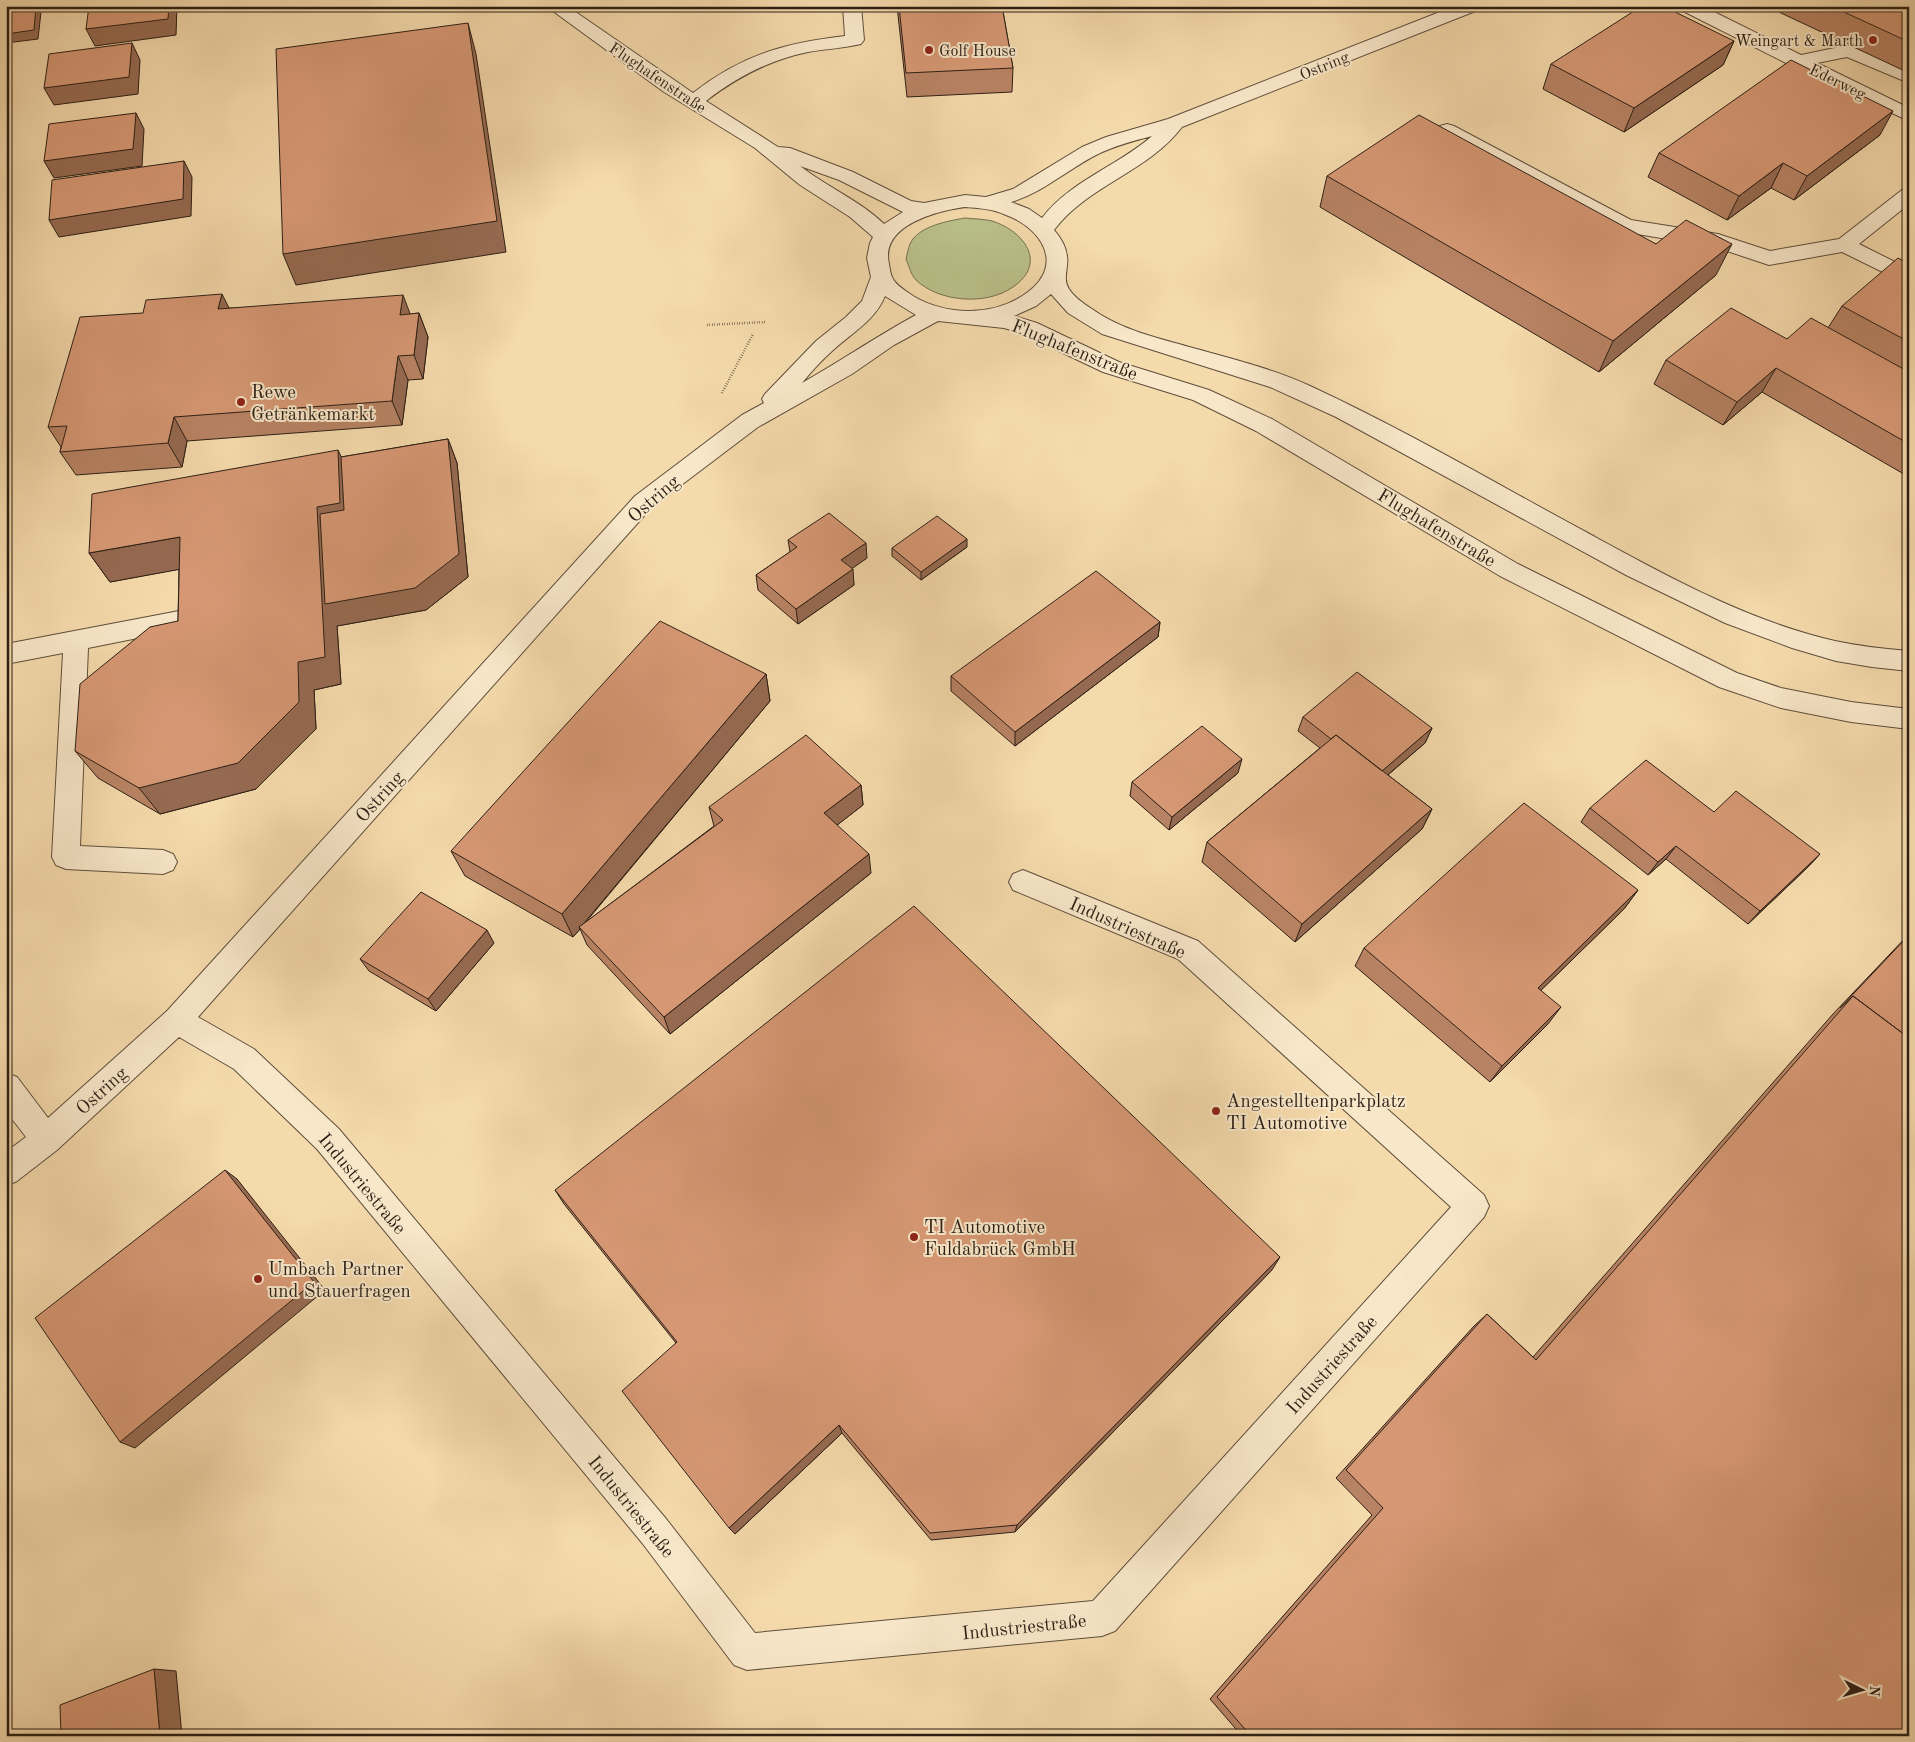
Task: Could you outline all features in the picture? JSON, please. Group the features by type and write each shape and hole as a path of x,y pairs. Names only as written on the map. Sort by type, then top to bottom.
{"street":[{"name":"Flughafenstraße","path":"555,6 671,88 762,144 807,181 863,217 876,227 884,237"},
{"path":"693,102 734,72 764,59 811,45 855,40 852,6"},
{"name":"Ostring","path":"987,203 1020,193 1089,151 1112,141 1175,123 1472,6"},
{"name":"Ederweg","path":"1686,6 1909,115"},
{"path":"1797,61 1849,51 1909,77"},
{"name":"Ostring","path":"1044,229 1054,214 1070,199 1132,161 1164,136 1175,123"},
{"path":"1447,130 1626,226 1718,241 1769,258 1845,246 1909,194"},
{"name":"Flughafenstraße","path":"762,144 846,176 906,206 922,209"},
{"path":"965,201 987,203 1013,210 1036,222 1044,229 1053,243 1057,259 1055,274 1043,291 1024,305 999,314 971,318 935,314 906,302 894,293 881,278 878,250 884,237 900,221 922,209 943,204 965,201"},
{"path":"1845,246 1909,278"},
{"name":"Flughafenstraße","path":"1055,274 1060,292 1072,305 1108,328 1254,372 1299,390 1367,423 1568,535 1695,600 1745,622 1832,652 1909,662"},
{"name":"Ostring","path":"750,421 824,346 854,322 871,304 881,278"},
{"name":"Ostring","path":"6,1171 46,1140 177,1020 643,502 750,421 844,369 886,340 935,314"},
{"name":"Flughafenstraße","path":"971,318 1005,321 1030,328 1111,367 1200,395 1256,421 1317,455 1509,570 1728,680 1781,698 1851,712 1909,718"},
{"path":"6,654 179,621"},
{"path":"76,641 66,857 163,862"},
{"name":"Industriestraße","path":"177,1020 244,1059 328,1140 655,1532 747,1652 1102,1618 1473,1206 1188,950 1023,882"},
{"path":"6,1087 46,1140"}],"path":[{"path":"706,325 765,322"},
{"path":"750,421 718,401 753,334"}],"green space":[{"path":"965,218 992,221 1014,232 1022,240 1028,249 1030,258 1029,268 1023,278 1013,287 990,297 963,299 937,293 914,278 906,259 910,244 914,238 934,225"}],"building":[{"path":"36,6 34,30 6,34 8,8"},
{"path":"89,6 169,6 168,19 86,29"},
{"path":"899,6 1002,6 1013,68 906,73"},
{"path":"1642,6 1663,6 1734,41 1634,108 1551,64"},
{"path":"1831,6 1909,6 1909,42"},
{"path":"468,23 497,221 283,254 276,49"},
{"path":"132,43 129,77 44,88 49,54"},
{"path":"1791,60 1893,111 1807,176 1783,163 1739,196 1659,153"},
{"path":"136,113 133,149 44,161 49,124"},
{"path":"1419,115 1656,244 1686,220 1732,244 1613,341 1327,176"},
{"path":"184,161 183,199 49,220 52,180"},
{"path":"1898,258 1909,264 1909,342 1842,306"},
{"name":"Rewe Getränkemarkt","path":"222,294 218,309 403,295 400,315 419,313 414,355 398,356 392,401 174,417 168,443 60,452 67,426 48,427 80,317 143,313 146,300"},
{"path":"1731,308 1787,339 1811,318 1909,372 1909,444 1776,368 1737,402 1666,360"},
{"path":"448,439 459,554 415,588 325,604 320,514 344,510 341,457"},
{"path":"338,450 340,503 317,507 325,657 298,662 299,702 238,763 139,788 75,751 80,684 150,627 178,621 180,537 89,553 92,494"},
{"path":"829,513 866,543 841,560 853,569 796,609 756,575 797,547 788,540"},
{"path":"937,516 967,539 921,572 892,548"},
{"path":"1096,571 1160,622 1015,732 951,676"},
{"path":"660,621 766,674 562,914 451,851"},
{"path":"1357,672 1432,728 1382,771 1336,735 1331,739 1303,717"},
{"path":"1202,726 1242,759 1172,817 1132,782"},
{"path":"806,735 861,785 824,813 869,854 664,1017 579,927 723,820 709,807"},
{"path":"1336,735 1432,809 1302,924 1207,842"},
{"path":"1646,760 1714,812 1736,791 1820,854 1760,911 1676,846 1658,862 1590,808"},
{"path":"1524,803 1638,890 1538,988 1561,1007 1502,1066 1364,948"},
{"path":"421,892 487,930 428,999 360,959"},
{"name":"TI Automotive Fuldabrück GmbH","path":"914,906 1280,1257 1017,1525 930,1533 839,1425 729,1528 622,1391 677,1342 555,1190"},
{"path":"1909,935 1909,1038 1853,996 1840,1008"},
{"path":"1853,996 1909,1038 1909,1736 1251,1736 1217,1697 1383,1508 1346,1470 1487,1314 1536,1360"},
{"path":"225,1170 314,1282 120,1442 35,1318"},
{"path":"154,1669 160,1736 61,1736 60,1705"}],"place":[{"name":"Weingart & Marth","path":"1873,40"},
{"name":"Golf House","path":"929,50"},
{"name":"Rewe Getränkemarkt","path":"241,402"},
{"name":"Angestelltenparkplatz TI Automotive","path":"1216,1111"},
{"name":"TI Automotive Fuldabrück GmbH","path":"914,1237"},
{"name":"Umbach Partner und Stauerfragen","path":"258,1279"}]}
